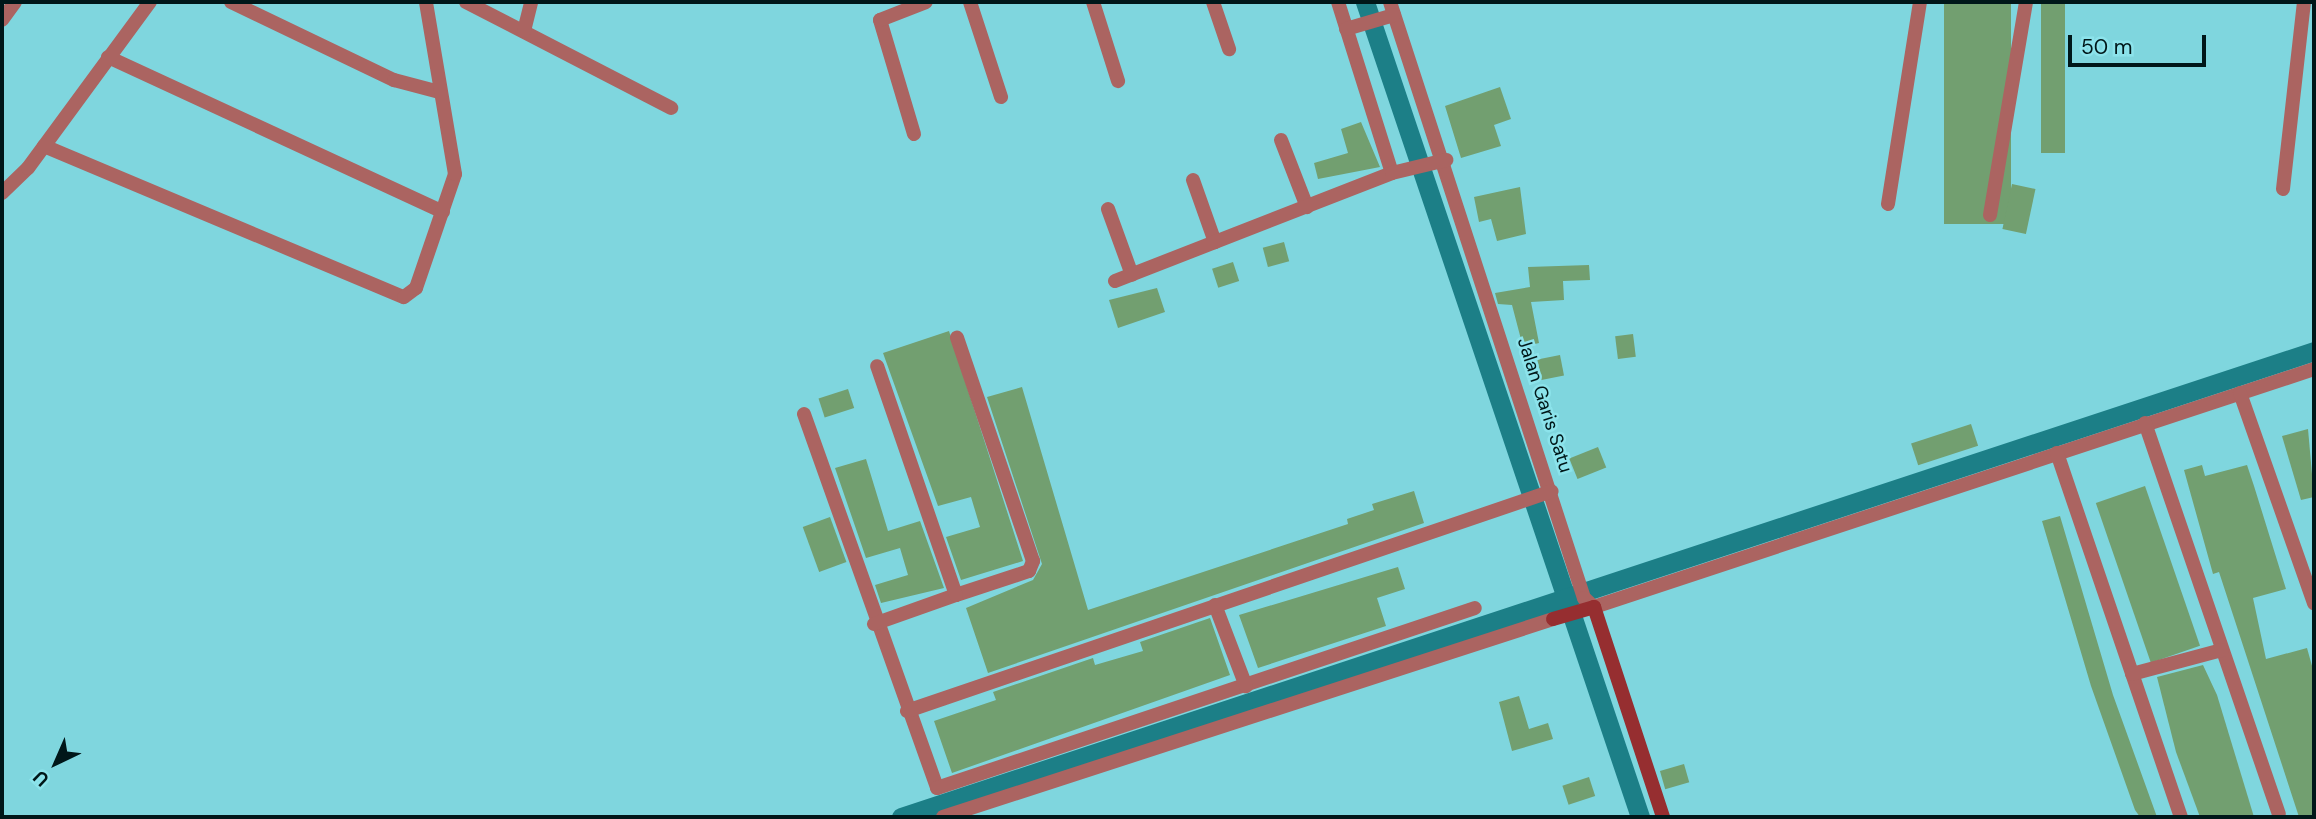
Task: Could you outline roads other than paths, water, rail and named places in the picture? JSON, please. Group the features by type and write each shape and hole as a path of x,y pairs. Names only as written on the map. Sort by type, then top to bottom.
{"street":[{"path":"2,20 15,2"},
{"path":"2,193 44,146 150,2"},
{"path":"231,2 394,80 439,92"},
{"path":"44,146 397,298 416,288 443,212 456,165 439,92 426,2"},
{"path":"466,2 671,108"},
{"path":"524,31 531,2"},
{"path":"914,134 880,20 926,2"},
{"path":"970,2 1001,97"},
{"path":"1093,2 1118,81"},
{"path":"1213,2 1228,48"},
{"path":"1338,2 1351,27 1398,172"},
{"path":"1888,204 1920,2"},
{"path":"1990,215 2026,2"},
{"path":"2283,189 2304,2"},
{"path":"1351,27 1390,11"},
{"name":"Jalan Garis Satu","path":"1390,11 1547,493 1663,817"},
{"path":"108,57 443,212"},
{"path":"1281,140 1307,207"},
{"path":"1115,281 1398,172 1440,161"},
{"path":"1193,180 1215,242"},
{"path":"1108,209 1132,275"},
{"path":"874,624 1029,571 1034,561 957,338"},
{"path":"877,366 956,595"},
{"path":"943,817 1553,619 1587,605 2145,422 2314,369"},
{"path":"2240,393 2314,603"},
{"path":"804,414 874,624 908,711 930,778 942,788 1475,608"},
{"path":"2145,422 2279,814"},
{"path":"2057,453 2181,817"},
{"path":"908,711 1547,493"},
{"path":"1215,605 1246,685"},
{"path":"2133,674 2222,650"}],"waterway":[{"path":"1365,2 1640,817"},
{"path":"901,817 2314,351"}]}
